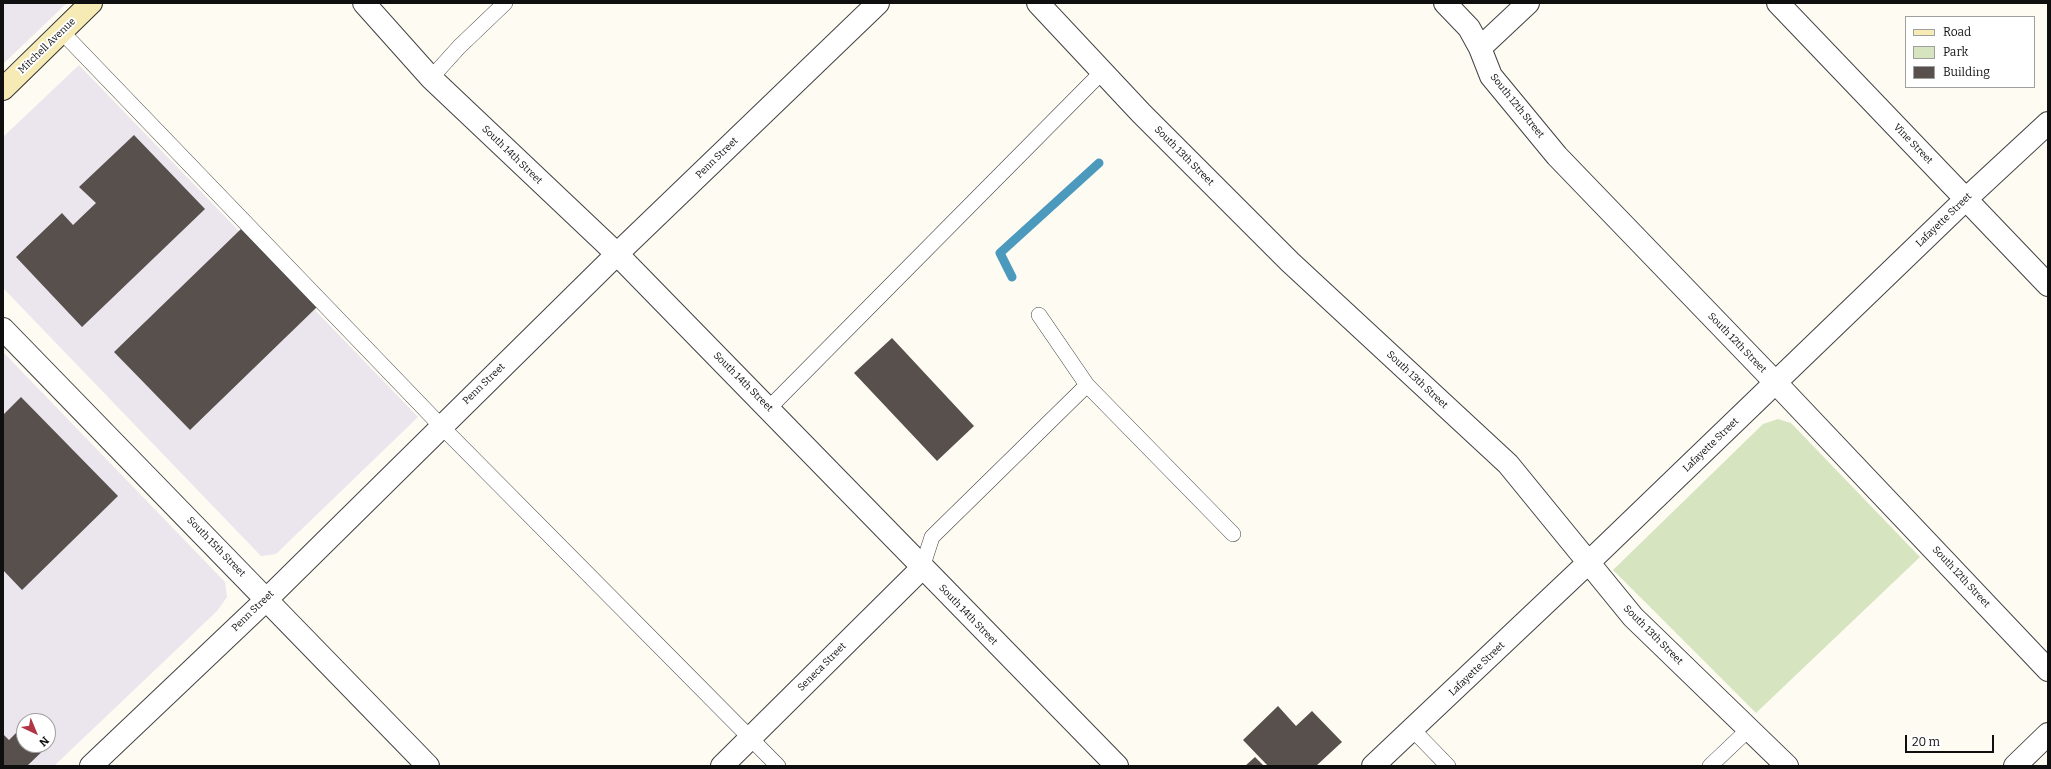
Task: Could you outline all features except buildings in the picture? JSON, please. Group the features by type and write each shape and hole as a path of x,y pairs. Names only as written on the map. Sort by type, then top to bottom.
{"main road":[{"name":"Mitchell Avenue","path":"3,89 91,3"}],"street":[{"name":"South 14th Street","path":"364,3 431,78 617,254 1117,766"},
{"name":"Penn Street","path":"91,766 266,599 617,254 878,3"},
{"name":"South 13th Street","path":"1038,3 1102,72 1290,262 1508,464 1633,616 1787,766"},
{"name":"South 12th Street","path":"1445,3 1469,28 1480,48 1491,76 1557,156 1775,382 2048,670"},
{"path":"1480,48 1528,3"},
{"name":"Vine Street","path":"1778,3 2048,285"},
{"name":"Lafayette Street","path":"1373,766 1413,730 1589,562 1966,199 2048,123"},
{"name":"South 15th Street","path":"3,329 428,766"},
{"name":"Seneca Street","path":"722,766 922,568"},
{"path":"2014,766 2048,734"}],"lane":[{"path":"431,78 459,47 505,3"},
{"path":"61,31 442,426 778,766"},
{"path":"769,408 1102,72"},
{"path":"1039,315 1087,385 1233,534"},
{"path":"922,568 932,537 1087,385"},
{"path":"1710,766 1749,729"},
{"path":"1413,730 1448,766"}],"shaded area":[{"path":"3,3 67,3 3,64"},
{"path":"79,65 418,417 276,554 261,556 3,288 3,137"},
{"path":"3,352 225,582 227,597 217,611 54,766 3,766"}],"green space":[{"path":"1778,419 1791,423 1920,557 1756,713 1613,570 1763,424"}],"waterway":[{"path":"1012,277 1000,253 1099,163"}]}
